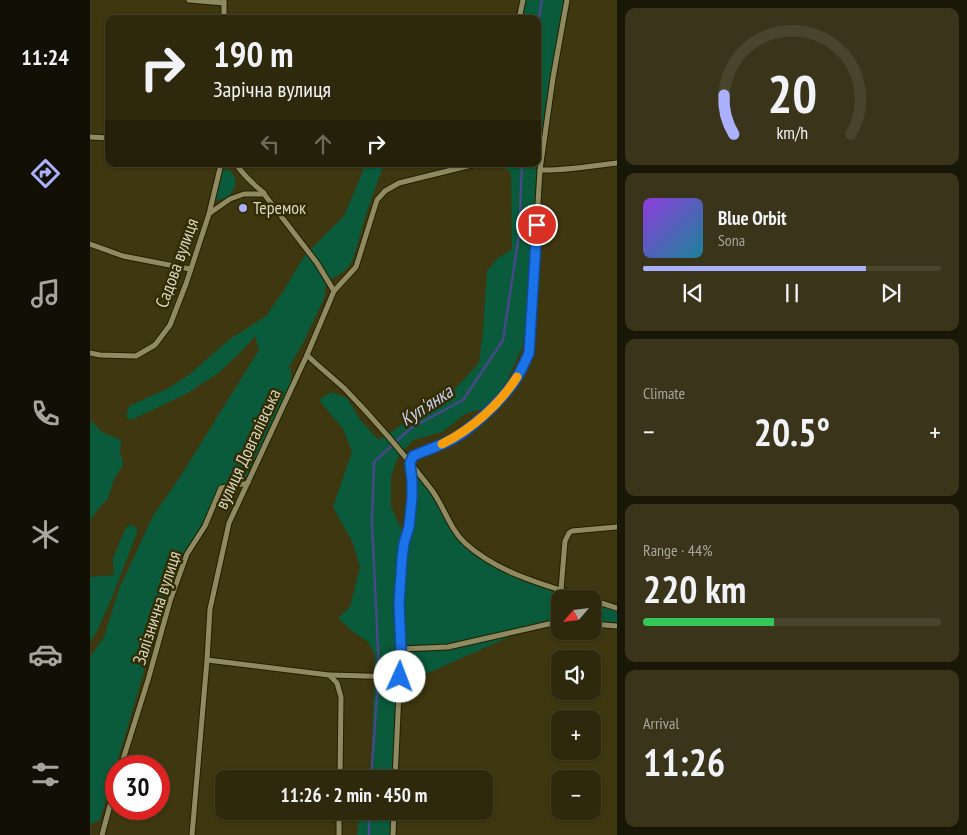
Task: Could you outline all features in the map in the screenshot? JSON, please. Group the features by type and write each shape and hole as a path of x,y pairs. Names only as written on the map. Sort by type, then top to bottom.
{"street":[{"path":"188,0 224,1 224,15"},
{"path":"520,15 523,0"},
{"path":"541,163 553,78 568,0"},
{"path":"90,137 105,138"},
{"path":"540,170 569,170 617,163"},
{"name":"Садова вулиця","path":"90,353 136,356 155,345 170,325 209,214 220,167"},
{"path":"238,167 264,194 318,263 334,291"},
{"name":"вулиця Довгалівська","path":"192,835 210,609 230,523 307,355 334,291 356,267 377,200 385,191 399,183 464,167"},
{"path":"396,770 401,649 399,604 402,559 409,527 412,498 410,463 413,456 441,445 465,431 484,415 509,390 521,371 529,353 540,167"},
{"path":"209,214 230,199 244,194 264,194"},
{"path":"90,244 123,256 190,269"},
{"path":"307,355 342,387 410,463 437,498 449,523 464,543 504,569 561,590 565,541 569,533 572,531 617,527"},
{"name":"Залізнична вулиця","path":"124,755 170,601 187,554 205,526 221,488 248,483"},
{"path":"601,602 617,608"},
{"path":"401,649 448,647 551,623"},
{"path":"601,625 617,626"},
{"path":"207,660 329,675 400,677"},
{"path":"329,675 337,683 341,697 340,770"},
{"path":"102,835 106,820"},
{"path":"339,820 339,835"},
{"path":"393,835 394,820"}],"green space":[{"path":"525,0 568,0 539,188 523,345 507,381 485,410 477,410 465,414 442,432 413,440 398,457 391,477 391,507 405,537 410,514 410,463 431,489 465,543 504,569 561,590 551,590 551,625 532,628 502,640 399,686 395,770 371,770 375,655 368,642 338,618 350,607 360,567 353,543 333,507 352,452 343,429 319,400 331,392 347,398 361,421 379,440 453,391 479,363 487,271 498,258 512,249 511,173 503,167 541,167 541,15 522,15"},
{"path":"365,167 383,167 367,211 353,259 345,270 326,283 324,299 302,345 287,370 291,367 291,383 248,479 230,482 181,563 145,668 119,755 105,755 105,803 100,820 90,824 90,657 104,637 119,589 153,516 180,477 259,350 255,336 217,374 186,394 131,420 126,417 129,406 169,388 190,374 230,339 266,316 305,255 344,216"},
{"path":"227,169 235,178 234,189 227,197 215,200 222,171"},
{"path":"90,420 102,432 121,440 120,455 123,460 122,467 114,479 108,499 90,520"},
{"path":"133,525 138,530 111,600 90,642 90,577 114,575 113,559 127,526"},
{"path":"601,604 617,610 617,627 601,626"},
{"path":"359,820 394,820 393,835 357,835"}],"waterway":[{"name":"Куп'янка","path":"540,15 542,0"},
{"name":"Куп'янка","path":"379,670 372,522 374,462 411,428 463,400 503,340 519,234 522,167"},
{"name":"Куп'янка","path":"372,770 378,682"},
{"name":"Куп'янка","path":"369,820 369,835"}],"slow traffic":[{"path":"442,444 455,438 484,415 509,390 517,377"}],"place":[{"name":"Теремок","path":"243,208"}],"route":[{"path":"400,677 399,604 402,559 409,527 412,498 411,459 413,456 441,445 465,431 509,390 521,371 529,353 537,225"}]}
